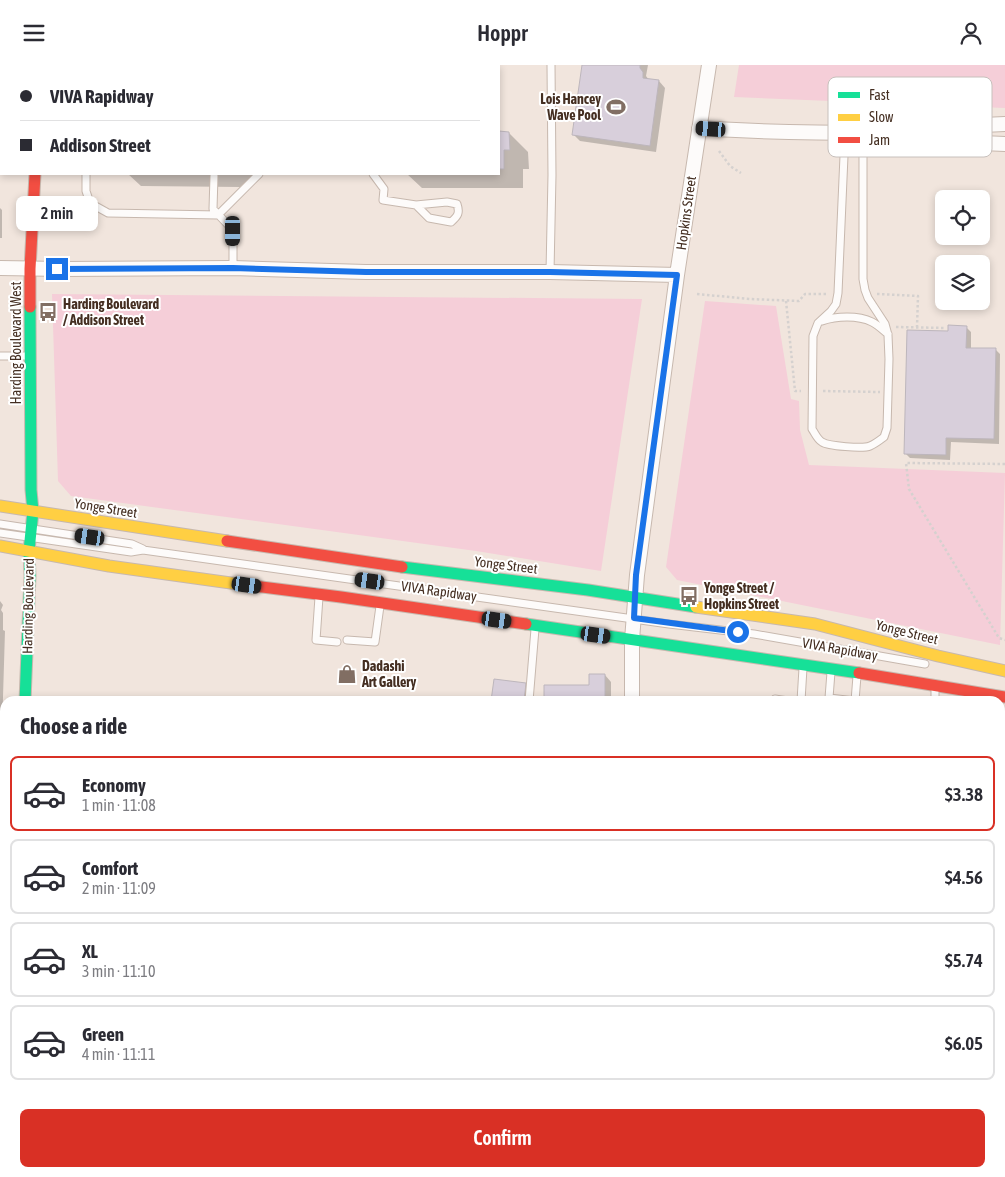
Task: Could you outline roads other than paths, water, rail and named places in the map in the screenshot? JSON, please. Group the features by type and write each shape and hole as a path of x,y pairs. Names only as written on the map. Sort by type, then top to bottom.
{"main road":[{"name":"Harding Boulevard West","path":"33,511 31,490 30,269 35,175"},
{"name":"Yonge Street","path":"0,506 412,569 588,590 815,624 938,656 1005,671"},
{"name":"Harding Boulevard","path":"25,696 30,575 29,551 33,511"},
{"path":"0,546 175,576 381,603 831,669 999,696"}],"street":[{"name":"Hopkins Street","path":"632,696 632,640 636,575 677,275 709,65"},
{"path":"992,125 1005,124"},
{"path":"699,128 828,133"},
{"path":"992,143 1005,144"},
{"path":"0,268 233,268 366,272 550,272 677,275"}],"lane":[{"path":"550,272 552,65"},
{"path":"844,157 838,293 836,304 818,323 813,336 812,429 822,442 834,446 868,447 884,437 887,428 889,359 888,335 885,324 868,298 863,279 863,157"},
{"path":"86,175 86,191 90,203 108,213 218,215 258,175"},
{"path":"374,175 384,189 383,200 416,205 447,202 457,204 459,211 457,217 451,222 429,218 416,205"},
{"path":"214,176 213,209 233,231 233,268"},
{"path":"818,323 831,318 842,317 866,319 876,324 888,335"},
{"path":"0,356 30,355"},
{"name":"VIVA Rapidway","path":"0,524 31,533 131,552 143,550 754,634 930,665"},
{"name":"VIVA Rapidway","path":"0,533 31,533"},
{"path":"319,595 316,641 337,642"},
{"path":"347,640 376,642 381,603"},
{"path":"529,696 535,626"},
{"name":"VIVA Rapidway","path":"912,661 938,656"},
{"path":"801,696 803,665"},
{"path":"829,696 831,669"},
{"path":"855,696 857,673"},
{"path":"935,696 936,686"}],"place":[{"name":"Lois Hancey Wave Pool","path":"616,107"},
{"name":"Harding Boulevard / Addison Street","path":"48,312"},
{"name":"Yonge Street / Hopkins Street","path":"689,596"},
{"name":"Dadashi Art Gallery","path":"347,674"}]}
